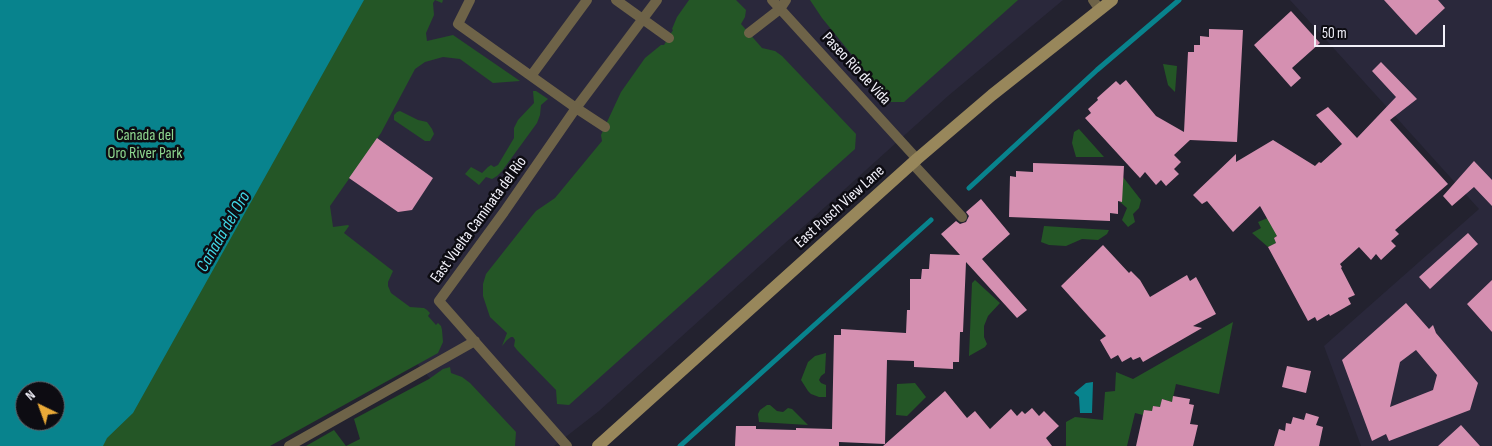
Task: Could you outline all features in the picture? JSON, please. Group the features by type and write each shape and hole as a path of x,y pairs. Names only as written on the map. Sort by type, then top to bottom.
{"main road":[{"name":"East Pusch View Lane","path":"598,446 915,161 1096,5 1112,0"}],"lane":[{"path":"470,0 458,24 605,127"},
{"path":"531,76 587,0"},
{"path":"616,0 668,38"},
{"name":"East Vuelta Caminata del Rio","path":"567,446 439,301 576,108 644,20 657,0"},
{"name":"Paseo Rio de Vida","path":"772,0 783,4 962,217"},
{"path":"750,33 783,4"},
{"path":"289,446 475,341"}],"shaded area":[{"path":"421,0 1063,0 948,96 599,411 554,446 490,446 295,226"},
{"path":"1290,0 1492,0 1492,446 1361,446 1324,346 1479,209"}],"green space":[{"name":"Cañada del Oro River Park","path":"0,0 435,0 433,3 434,15 426,33 427,41 453,35 520,81 493,83 460,59 443,57 425,62 415,69 381,133 330,206 333,227 348,225 344,233 393,271 388,282 391,293 410,307 427,310 430,313 428,316 436,325 438,323 441,326 443,342 438,353 270,446 0,446"},
{"path":"689,0 736,0 746,10 741,24 762,48 775,51 782,56 856,134 855,149 569,405 557,404 556,390 517,350 514,346 515,340 513,337 502,346 507,333 490,317 483,296 483,284 486,274 536,211 555,198 602,141 601,135 621,92 645,58 661,45 664,45 673,30 677,17"},
{"path":"810,0 1018,0 904,102 890,102 822,18"},
{"path":"1163,64 1177,66 1175,92 1168,85"},
{"path":"533,91 548,99 541,105 537,123 502,171 492,179 486,177 479,185 465,174 471,167 482,173 491,165 494,167 498,165 514,138 514,128 518,120 534,103"},
{"path":"400,111 418,120 427,122 434,134 430,141 425,141 394,120 394,115"},
{"path":"1079,129 1104,157 1076,157 1072,143 1074,132"},
{"path":"1123,177 1141,200 1139,208 1133,214 1135,222 1128,227 1122,220 1127,208 1120,202"},
{"path":"1277,214 1277,236 1274,238 1276,243 1268,247 1252,233 1261,228 1258,222"},
{"path":"1044,226 1109,230 1107,234 1098,240 1082,239 1066,246 1049,245 1041,242"},
{"path":"975,280 1000,303 988,316 984,326 984,337 987,344 969,356 972,283"},
{"path":"1233,322 1219,394 1176,384 1172,402 1162,399 1160,407 1153,406 1152,411 1144,410 1143,415 1135,413 1127,446 1066,446 1066,422 1075,417 1103,420 1105,392 1115,391 1116,372 1133,379"},
{"path":"826,353 825,373 819,380 826,385 826,397 819,397 811,394 801,380 808,362 815,356"},
{"path":"450,367 451,373 462,377 470,383 516,432 515,446 346,446 360,439 354,419 429,379 443,369"},
{"path":"915,383 926,397 907,416 896,415 897,384"},
{"path":"767,405 783,412 788,408 792,409 808,425 759,422 758,414"},
{"path":"334,430 346,446 306,446"}],"water":[{"name":"Cañada del Oro River Park","path":"0,0 364,0 133,413 107,438 103,446 0,446"},
{"path":"1093,382 1092,413 1080,413 1079,397 1074,393 1086,383"}],"building":[{"path":"1384,0 1438,0 1445,8 1416,35"},
{"path":"1291,11 1320,43 1292,68 1301,78 1291,87 1254,45"},
{"path":"1209,29 1243,30 1237,142 1190,140 1174,155 1181,162 1174,169 1179,174 1166,186 1161,180 1156,185 1145,172 1140,178 1085,118 1091,113 1088,109 1116,81 1120,85 1126,80 1156,116 1184,132 1188,52 1194,52 1194,45 1200,45 1200,36 1209,37"},
{"path":"1381,62 1417,99 1390,120 1448,184 1395,230 1399,234 1391,241 1396,246 1381,260 1376,254 1371,260 1359,247 1340,264 1355,295 1348,298 1351,304 1330,316 1329,314 1317,321 1315,317 1308,321 1268,247 1276,243 1274,238 1277,236 1260,206 1233,232 1207,201 1202,204 1193,195 1236,154 1236,162 1273,140 1315,166 1319,162 1321,163 1342,144 1316,115 1328,107 1357,138 1396,97 1372,71"},
{"path":"377,138 433,178 412,210 398,212 349,178"},
{"path":"1474,161 1492,180 1492,206 1474,187 1452,206 1443,196"},
{"path":"1033,163 1124,166 1122,202 1118,201 1118,214 1110,213 1110,221 1009,217 1010,176 1016,177 1016,171 1033,172"},
{"path":"981,199 1010,234 982,259 1027,310 1017,318 966,262 963,332 960,332 959,362 953,362 953,369 914,367 914,361 887,360 885,444 839,442 839,446 735,446 736,426 756,426 756,429 832,429 834,335 841,335 841,329 906,333 907,310 910,310 910,279 921,279 922,269 929,269 930,254 960,255 941,234 956,221 960,224 966,222 969,216 966,212"},
{"path":"1468,233 1478,244 1430,289 1419,277"},
{"path":"1103,245 1129,273 1131,271 1140,280 1150,297 1187,275 1190,281 1196,277 1216,314 1193,326 1202,328 1143,362 1140,357 1133,360 1131,357 1122,362 1118,355 1111,359 1100,340 1106,336 1061,286"},
{"path":"1492,280 1492,332 1467,304"},
{"path":"1406,303 1429,329 1433,325 1436,333 1478,383 1470,410 1389,441 1386,434 1372,441 1342,360","holes":["1416,350 1437,375 1433,390 1390,407 1400,362"]},
{"path":"1287,366 1311,371 1306,393 1282,387"},
{"path":"945,391 967,418 975,411 990,429 1011,409 1017,416 1022,411 1025,414 1032,408 1039,416 1044,411 1059,426 1046,438 1052,446 883,446"},
{"path":"1173,396 1190,399 1189,404 1194,405 1190,424 1198,425 1193,446 1136,446 1144,410 1152,411 1153,406 1160,407 1162,399 1172,402"},
{"path":"1306,413 1319,417 1316,425 1323,427 1319,446 1274,446 1279,429 1285,431 1286,423 1291,424 1293,417 1304,420"},
{"path":"1461,425 1480,446 1438,446"}],"waterway":[{"path":"969,188 1097,70 1179,0"},
{"path":"680,446 931,220"}],"water label":[{"name":"Cañada del Oro","path":"224,232"}]}
